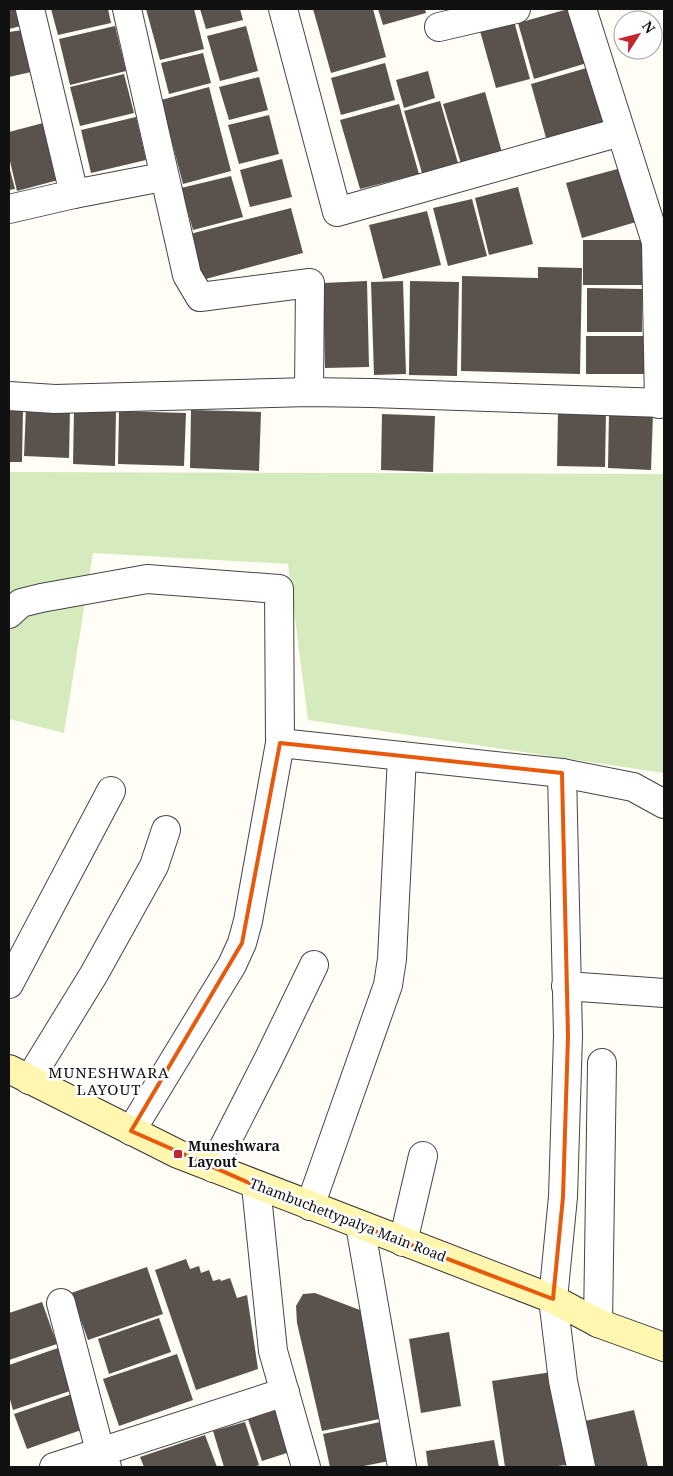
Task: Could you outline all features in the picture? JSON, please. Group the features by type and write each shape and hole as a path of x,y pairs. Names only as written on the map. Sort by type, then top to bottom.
{"main road":[{"name":"Thambuchettypalya Main Road","path":"19,1075 178,1154 256,1186 553,1299 598,1323 664,1347"}],"street":[{"path":"30,9 74,194"},
{"path":"127,9 187,275 200,297 310,283 309,392"},
{"path":"283,9 337,212 620,132"},
{"path":"439,27 516,9"},
{"path":"9,396 55,399 309,392 662,403 656,242 582,9"},
{"path":"9,209 152,179"},
{"path":"9,614 21,603 147,579 279,590 280,743 248,921 242,943 232,966 131,1131"},
{"path":"280,743 562,773 633,787 664,804"},
{"path":"310,1206 388,985 392,959 402,756"},
{"path":"562,773 568,1036 563,1197 553,1299 563,1381 581,1467"},
{"path":"9,984 111,791"},
{"path":"19,1075 94,974 154,866 166,830"},
{"path":"213,1168 314,965"},
{"path":"566,986 664,993"},
{"path":"598,1323 602,1064"},
{"path":"404,1242 423,1156"},
{"path":"256,1186 273,1351 306,1467"},
{"path":"360,1225 402,1467"},
{"path":"61,1302 104,1459"},
{"path":"54,1467 104,1459 286,1392"}],"highlighted area":[{"path":"280,743 562,773 568,1036 563,1197 553,1299 256,1186 131,1131 242,943"}],"green space":[{"path":"9,472 664,474 664,773 308,720 288,564 93,553 64,733 9,719"}],"building":[{"path":"9,9 17,9 21,26 9,29"},
{"path":"51,9 108,9 111,23 58,35"},
{"path":"146,9 194,9 204,49 160,60"},
{"path":"200,9 240,9 243,20 206,29"},
{"path":"313,9 373,9 386,57 331,73"},
{"path":"378,9 425,9 426,13 383,25"},
{"path":"571,9 587,63 534,79 518,23"},
{"path":"514,21 530,79 496,88 480,31"},
{"path":"115,26 126,71 70,85 59,39"},
{"path":"246,26 258,71 220,81 207,36"},
{"path":"22,30 31,72 9,77 9,32"},
{"path":"203,53 211,83 169,94 161,63"},
{"path":"385,63 395,100 341,115 331,78"},
{"path":"590,67 608,129 548,145 531,84"},
{"path":"428,71 435,98 404,108 396,80"},
{"path":"124,74 134,113 80,126 70,87"},
{"path":"259,77 268,110 229,120 219,87"},
{"path":"209,87 231,171 183,184 161,100"},
{"path":"485,92 503,156 462,167 443,104"},
{"path":"440,101 458,163 422,173 404,111"},
{"path":"399,104 419,174 360,189 340,120"},
{"path":"269,115 279,154 239,164 228,125"},
{"path":"136,117 146,160 91,173 81,130"},
{"path":"47,122 62,179 17,191 9,157 9,132"},
{"path":"282,159 292,197 250,207 240,170"},
{"path":"9,166 15,189 9,190"},
{"path":"621,168 636,222 582,238 566,183"},
{"path":"231,176 243,217 193,230 181,188"},
{"path":"518,187 533,244 489,255 475,198"},
{"path":"472,199 487,256 448,266 433,208"},
{"path":"291,208 303,253 202,280 190,234"},
{"path":"427,211 441,265 383,279 369,225"},
{"path":"583,240 642,240 642,285 583,285"},
{"path":"538,267 582,268 580,374 461,371 462,276 538,278"},
{"path":"367,281 369,367 325,368 323,283"},
{"path":"403,281 406,374 374,375 371,282"},
{"path":"410,281 459,282 457,376 409,375"},
{"path":"587,288 642,289 642,332 587,332"},
{"path":"586,336 646,336 645,374 586,374"},
{"path":"9,407 23,408 22,462 9,462"},
{"path":"26,407 70,409 69,458 24,456"},
{"path":"74,409 116,410 115,466 73,464"},
{"path":"191,410 261,412 259,471 190,468"},
{"path":"119,411 186,413 184,466 118,464"},
{"path":"558,411 606,413 605,467 557,466"},
{"path":"609,413 653,414 651,470 608,468"},
{"path":"382,414 435,416 433,472 381,470"},
{"path":"186,1259 190,1269 199,1266 201,1273 209,1270 213,1281 230,1278 237,1298 247,1295 258,1369 196,1390 155,1270"},
{"path":"147,1267 163,1314 88,1340 71,1293"},
{"path":"315,1293 360,1310 384,1418 322,1431 297,1323 296,1306 303,1294"},
{"path":"42,1302 57,1344 9,1360 9,1313"},
{"path":"159,1318 171,1352 109,1374 98,1339"},
{"path":"449,1332 461,1406 421,1413 409,1339"},
{"path":"58,1348 73,1390 13,1410 9,1396 9,1365"},
{"path":"177,1354 193,1400 119,1426 103,1379"},
{"path":"552,1372 566,1465 505,1467 492,1381"},
{"path":"72,1394 84,1429 27,1449 14,1414"},
{"path":"280,1409 293,1451 262,1461 248,1419"},
{"path":"634,1410 648,1467 596,1467 585,1421"},
{"path":"385,1421 394,1460 359,1467 330,1467 323,1434"},
{"path":"245,1422 259,1465 253,1467 224,1467 213,1431"},
{"path":"205,1435 217,1467 144,1467 140,1457"},
{"path":"494,1440 499,1467 428,1467 426,1451"}],"place":[{"name":"Muneshwara Layout","path":"178,1154"}],"district":[{"name":"MUNESHWARA LAYOUT","path":"109,1082"}]}
